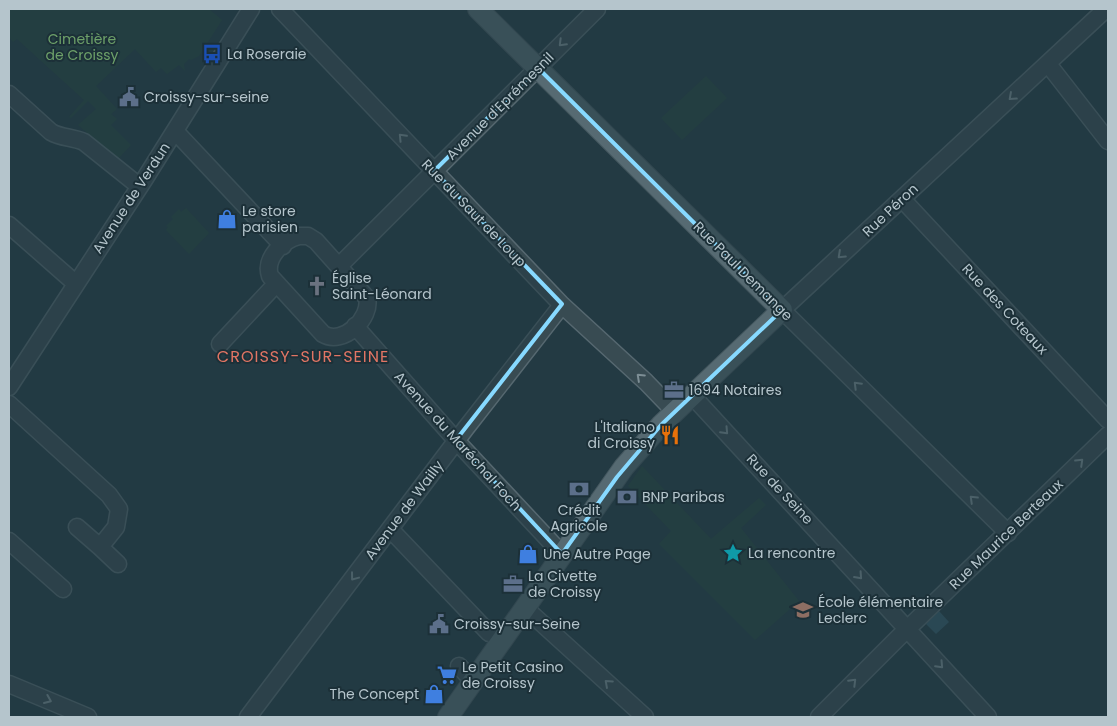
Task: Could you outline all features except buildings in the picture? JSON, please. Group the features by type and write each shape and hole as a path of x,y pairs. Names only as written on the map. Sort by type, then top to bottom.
{"main road":[{"name":"Rue Paul Demange","path":"478,9 782,310"},
{"name":"Rue Péron","path":"448,717 624,467 674,412 782,310"}],"street":[{"name":"Avenue de Verdun","path":"9,386 251,9"},
{"name":"Rue du Saut de Loup","path":"280,9 562,305 646,382 674,412"},
{"name":"Avenue d'Eprémesnil","path":"339,266 597,9"},
{"name":"Rue Péron","path":"782,310 1106,9"},
{"path":"1048,64 1108,141"},
{"path":"9,94 51,132 76,138 84,142 139,186"},
{"path":"175,130 283,246"},
{"name":"Rue des Coteaux","path":"902,199 1108,420"},
{"path":"9,225 75,283"},
{"path":"297,236 308,236 316,241 339,266 365,294 368,300 366,314 355,326 340,337 327,336 320,332 276,284 269,273 269,263 283,246 297,236"},
{"path":"218,348 276,284"},
{"name":"Avenue de Wailly","path":"248,717 456,440 562,305"},
{"name":"Rue Paul Demange","path":"782,310 1008,533"},
{"name":"Avenue du Maréchal Foch","path":"355,326 456,440 562,554"},
{"name":"Rue de Seine","path":"693,394 698,402 988,717"},
{"path":"9,404 109,495 119,509 116,528 100,547"},
{"name":"Rue Maurice Berteaux","path":"819,717 907,629 1108,435"},
{"path":"77,527 118,564"},
{"path":"390,529 489,633"},
{"path":"9,540 63,589"},
{"path":"525,608 645,717"},
{"path":"459,666 474,681"},
{"path":"9,684 88,717"}],"highlighted area":[{"path":"538,68 782,310 661,425 617,477 562,554 456,440 562,304 434,171"}],"green space":[{"name":"Cimetière de Croissy","path":"9,9 209,9 222,20 199,56 191,60 189,59 184,64 185,71 179,65 167,74 161,68 156,72 135,49 96,86 117,109 111,114 117,119 111,125 131,145 118,159 78,125 96,109 88,101 71,118 69,117 84,100 17,39 13,42 9,37"},
{"path":"706,76 727,98 682,140 661,118"},
{"path":"186,208 209,233 189,254 166,230 168,227 166,226 173,219 171,217 179,209 181,212"},
{"path":"642,466 711,539 759,498 766,505 741,528 799,601 755,640 659,544 671,531 628,486"}],"water":[{"path":"939,611 949,622 936,634 926,624"}],"place":[{"name":"La Roseraie","path":"212,54"},
{"name":"Croissy-sur-seine","path":"129,97"},
{"name":"Le store parisien","path":"227,219"},
{"name":"Église Saint-Léonard","path":"317,286"},
{"name":"1694 Notaires","path":"674,390"},
{"name":"L'Italiano di Croissy","path":"670,435"},
{"name":"Crédit Agricole","path":"579,489"},
{"name":"BNP Paribas","path":"627,497"},
{"name":"La rencontre","path":"733,553"},
{"name":"Une Autre Page","path":"528,554"},
{"name":"La Civette de Croissy","path":"513,584"},
{"name":"École élémentaire Leclerc","path":"803,610"},
{"name":"Croissy-sur-Seine","path":"439,624"},
{"name":"Le Petit Casino de Croissy","path":"447,675"},
{"name":"The Concept","path":"434,694"}],"district":[{"name":"CROISSY-SUR-SEINE","path":"303,356"}]}
